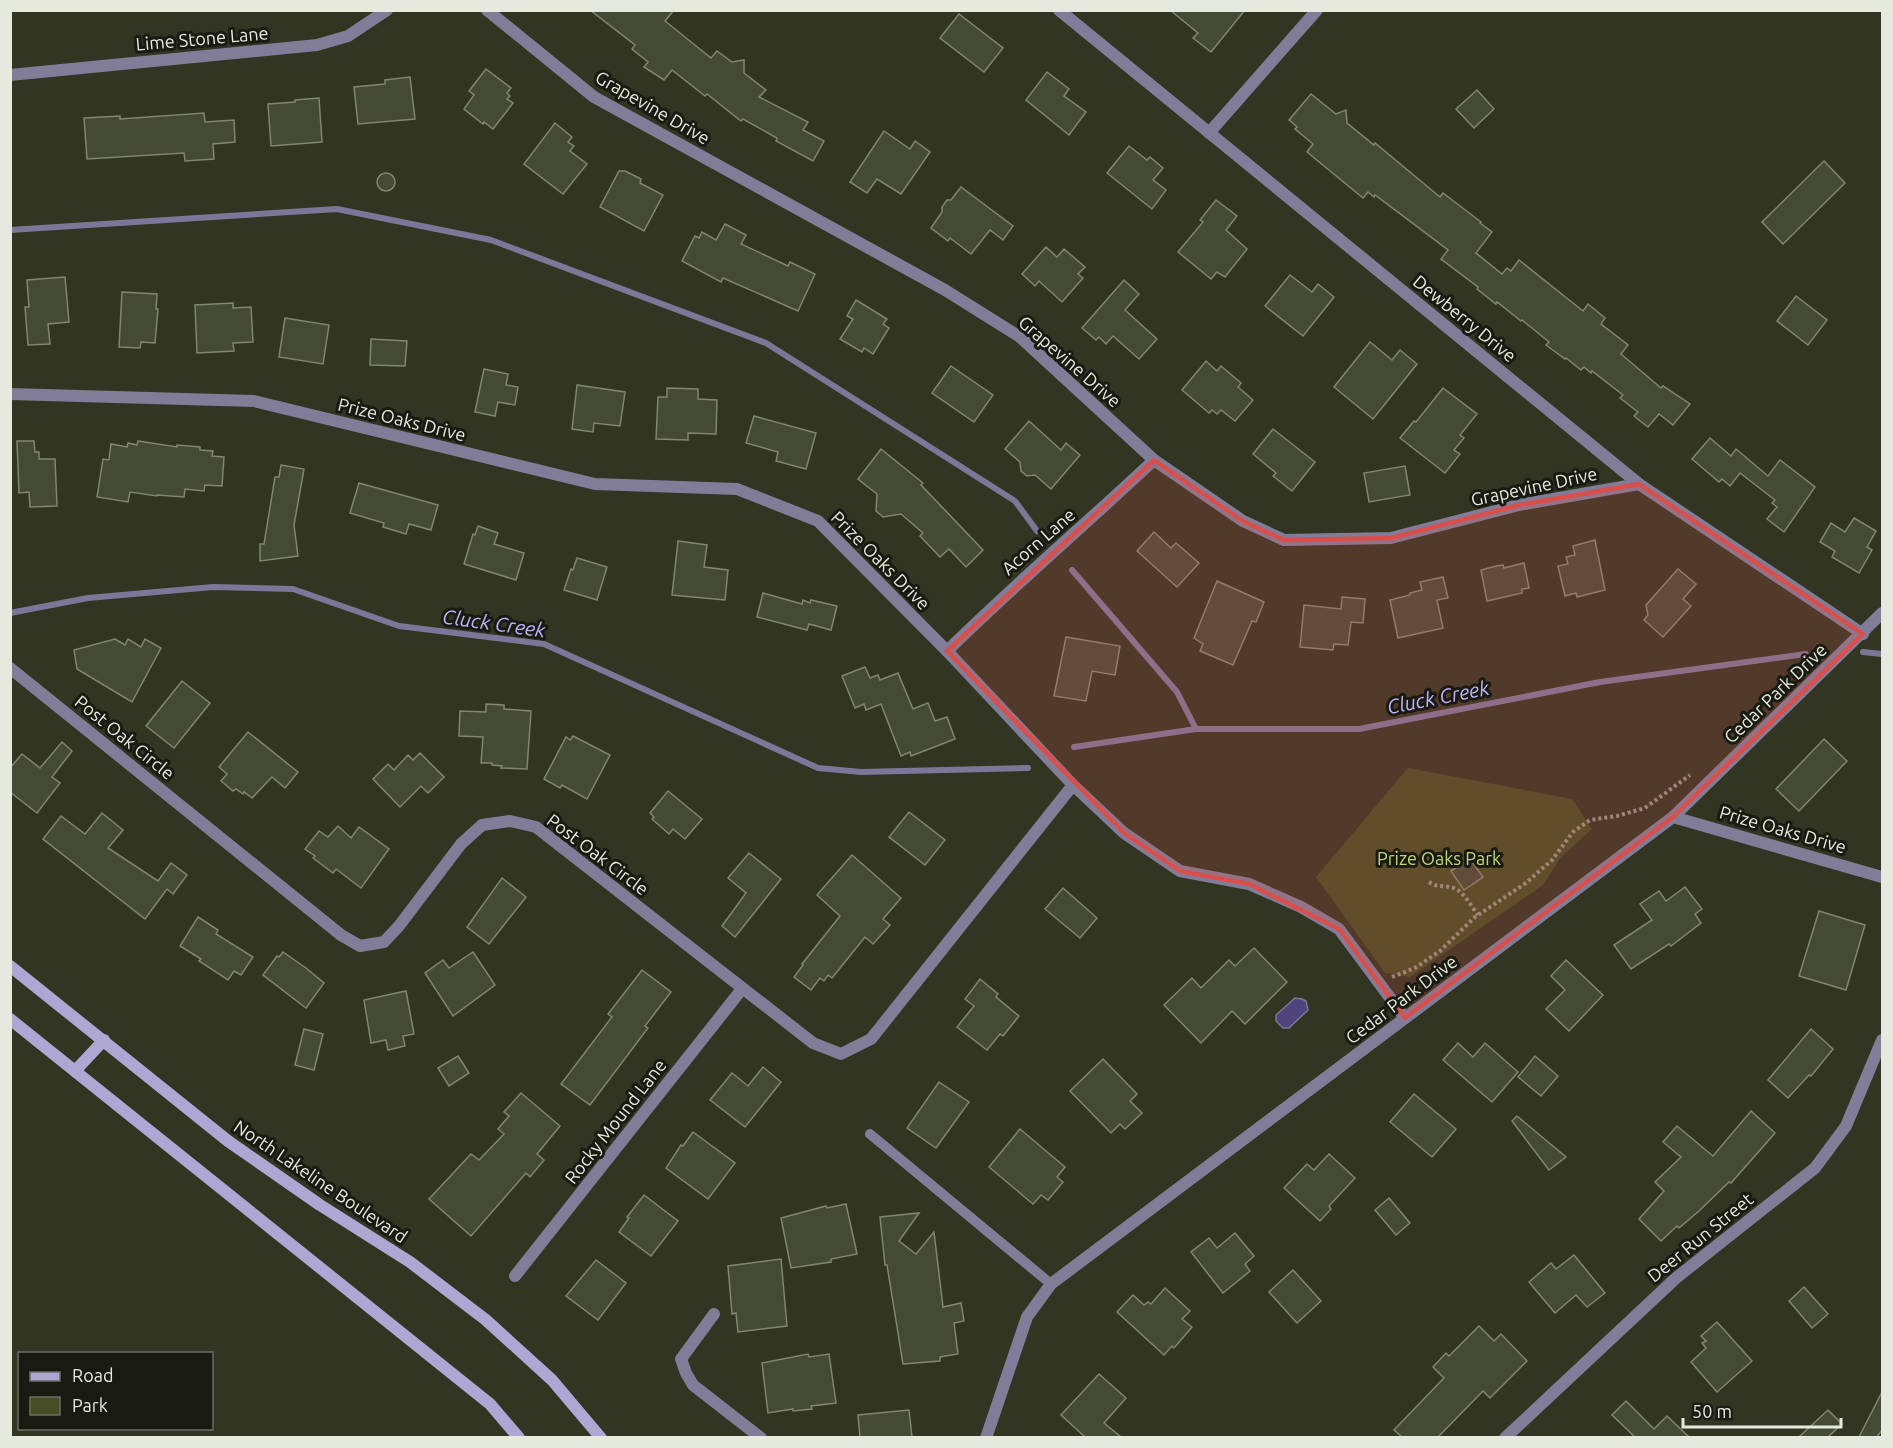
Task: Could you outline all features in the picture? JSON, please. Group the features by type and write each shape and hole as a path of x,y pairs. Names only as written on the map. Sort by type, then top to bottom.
{"main road":[{"name":"North Lakeline Boulevard","path":"10,966 228,1141 320,1205 410,1262 486,1320 552,1380 600,1437"},
{"path":"10,1019 490,1404 519,1437"},
{"path":"75,1071 104,1040"}],"street":[{"name":"Lime Stone Lane","path":"10,75 317,45 348,36 387,10"},
{"name":"Grapevine Drive","path":"488,10 594,97 945,290 1020,337 1155,460 1243,521 1284,540 1391,538 1519,505 1639,483"},
{"name":"Dewberry Drive","path":"1059,10 1639,483 1863,633"},
{"path":"1209,132 1317,10"},
{"name":"Prize Oaks Drive","path":"10,394 254,401 595,484 737,489 818,521 947,651 1073,785 1124,833 1180,871 1249,884 1301,907 1339,929 1405,1018"},
{"name":"Acorn Lane","path":"947,651 1018,583 1155,460"},
{"name":"Cedar Park Drive","path":"986,1437 1027,1317 1050,1284 1673,817 1882,613"},
{"name":"Post Oak Circle","path":"10,668 341,935 360,946 384,942 399,926 461,844 482,825 510,821 536,826 742,989 813,1042 841,1054 871,1039 1073,785"},
{"name":"Prize Oaks Drive","path":"1673,817 1882,877"},
{"name":"Rocky Mound Lane","path":"515,1276 742,989"},
{"name":"Deer Run Street","path":"1505,1437 1676,1278 1815,1168 1846,1125 1882,1040"},
{"path":"714,1314 681,1359 686,1373 693,1385 761,1437"}],"lane":[{"path":"870,1134 1050,1284"}],"path":[{"path":"1378,982 1415,968 1440,951 1478,915 1526,883 1552,860 1573,832 1590,820 1617,816 1645,808 1690,775"},
{"path":"1429,882 1436,887 1447,886 1458,890 1478,915"}],"highlighted area":[{"path":"1154,460 1243,521 1284,540 1391,538 1519,505 1639,484 1863,634 1673,817 1405,1018 1339,929 1249,884 1180,871 1124,833 947,651"}],"green space":[{"name":"Prize Oaks Park","path":"1408,768 1572,799 1592,829 1560,858 1543,885 1410,977 1385,973 1316,877"}],"shaded area":[{"path":"1295,998 1306,1001 1308,1010 1289,1028 1283,1028 1276,1021 1276,1015"}],"building":[{"path":"590,10 674,10 665,21 711,58 717,51 732,62 744,60 744,73 766,90 759,97 808,122 803,130 824,141 813,161 776,141 777,138 743,119 741,121 672,70 664,80 644,67 648,62 632,49 635,45"},
{"path":"1170,10 1245,10 1211,52 1193,38 1198,33"},
{"path":"959,14 1003,48 984,72 940,38"},
{"path":"486,69 511,88 507,93 510,96 507,99 513,103 493,129 464,109 474,95 469,91"},
{"path":"1047,72 1069,89 1064,96 1086,112 1069,135 1026,100"},
{"path":"410,77 415,119 358,124 354,87 385,84 385,80"},
{"path":"1477,90 1494,109 1474,128 1456,109"},
{"path":"1311,94 1336,114 1346,110 1347,123 1440,197 1443,193 1492,232 1476,253 1502,274 1507,268 1511,271 1519,260 1583,311 1588,304 1605,318 1601,324 1628,345 1621,354 1661,388 1663,386 1690,404 1673,425 1659,414 1648,427 1634,416 1638,412 1620,398 1623,395 1592,371 1591,373 1584,367 1581,370 1546,345 1549,342 1497,302 1496,304 1441,259 1448,250 1375,195 1374,197 1368,192 1363,198 1307,152 1313,144 1295,129 1297,127 1289,120"},
{"path":"319,98 322,142 271,146 268,104"},
{"path":"204,113 205,122 234,120 235,142 213,144 214,159 185,161 184,153 87,159 84,118 120,116 120,119"},
{"path":"555,123 572,137 568,142 574,146 570,151 587,164 563,194 524,164"},
{"path":"884,131 910,149 915,141 930,152 901,194 877,179 867,193 850,182"},
{"path":"1129,146 1147,160 1150,157 1163,168 1153,180 1166,190 1152,209 1107,173"},
{"path":"1824,161 1845,183 1783,244 1762,222"},
{"path":"619,171 625,171 641,179 640,183 663,195 644,231 600,207"},
{"path":"386,173 392,176 395,182 392,188 386,191 380,188 377,182 380,176"},
{"path":"961,187 1013,226 1003,240 990,230 971,254 950,238 948,241 931,228 947,200 951,200"},
{"path":"1216,200 1237,216 1226,230 1247,249 1225,277 1217,272 1211,279 1178,252 1203,222 1200,220"},
{"path":"725,224 746,235 741,244 788,266 790,262 815,274 798,311 723,278 721,282 682,261 695,236 699,238 702,232 716,240"},
{"path":"1046,247 1057,257 1064,249 1085,267 1078,274 1083,278 1062,302 1039,281 1035,286 1022,274"},
{"path":"1290,275 1312,292 1318,284 1334,297 1303,336 1265,306"},
{"path":"65,277 69,322 48,324 50,344 28,345 25,307 29,307 27,280"},
{"path":"1124,280 1139,294 1125,310 1157,339 1139,359 1113,336 1106,344 1099,337 1096,340 1082,328"},
{"path":"122,292 157,294 155,343 141,342 140,348 119,347"},
{"path":"1796,296 1827,320 1808,345 1777,321"},
{"path":"856,300 887,319 883,324 889,328 873,354 864,348 862,352 840,339 853,319 847,316"},
{"path":"233,303 233,308 251,307 253,342 233,343 234,351 197,353 195,305"},
{"path":"285,318 329,325 323,364 279,357"},
{"path":"371,339 407,341 405,366 370,365"},
{"path":"1370,342 1392,360 1400,350 1417,364 1373,419 1334,387"},
{"path":"1206,361 1217,371 1221,366 1241,383 1238,387 1253,400 1235,421 1221,410 1217,414 1212,410 1209,413 1182,390"},
{"path":"951,366 993,395 974,422 932,393"},
{"path":"484,369 508,374 506,385 518,387 515,405 498,402 495,416 475,412"},
{"path":"577,385 625,392 620,426 594,423 593,432 572,429"},
{"path":"667,388 698,389 698,399 717,400 716,434 688,433 688,440 656,439 658,397 667,397"},
{"path":"1443,388 1477,414 1460,435 1464,438 1454,450 1460,454 1445,473 1400,438"},
{"path":"754,416 816,433 806,469 776,461 778,452 746,443"},
{"path":"1029,421 1061,450 1066,443 1080,455 1051,489 1035,475 1027,476 1021,471 1020,462 1005,449"},
{"path":"1273,429 1315,462 1292,491 1273,476 1276,473 1253,454"},
{"path":"1710,438 1731,456 1736,449 1768,476 1780,460 1815,487 1784,532 1767,519 1777,507 1772,503 1775,500 1740,473 1730,486 1722,479 1719,482 1692,459"},
{"path":"17,441 34,441 35,452 39,452 39,459 55,459 57,506 30,507 29,492 19,493"},
{"path":"138,441 177,447 177,445 200,447 200,450 213,451 212,456 224,457 222,486 205,485 204,491 185,489 184,497 130,492 128,502 97,497 103,459 109,460 111,444 127,447 128,443 137,445"},
{"path":"881,449 923,483 921,485 983,550 966,567 949,549 940,557 920,536 923,533 901,514 883,517 876,511 877,494 858,479"},
{"path":"281,465 304,469 294,525 298,556 260,561 260,544 264,544 275,477 279,477"},
{"path":"1405,466 1410,495 1369,502 1364,473"},
{"path":"359,483 438,505 431,530 409,524 406,534 383,527 384,523 350,513"},
{"path":"1854,518 1876,531 1867,547 1872,550 1859,573 1832,557 1835,551 1820,542 1831,523 1845,532"},
{"path":"478,526 498,533 494,544 524,553 516,580 464,564 473,534 475,535"},
{"path":"1154,532 1171,548 1176,543 1199,563 1177,587 1137,551"},
{"path":"1595,540 1605,590 1577,597 1576,593 1565,596 1558,566 1568,564 1566,557 1575,555 1573,546"},
{"path":"678,541 707,545 704,567 728,570 725,600 672,595"},
{"path":"577,558 607,567 597,600 564,590"},
{"path":"1524,563 1529,588 1522,589 1522,593 1487,601 1481,570"},
{"path":"1678,569 1696,584 1683,599 1691,606 1663,637 1644,620 1648,615 1646,605"},
{"path":"1443,577 1448,598 1437,600 1443,628 1398,638 1390,600 1422,590 1420,582"},
{"path":"1217,581 1264,602 1256,622 1252,621 1233,665 1200,651 1203,644 1194,638"},
{"path":"763,593 802,604 803,600 810,603 811,600 837,606 831,630 809,624 807,630 757,617"},
{"path":"1342,597 1365,599 1363,623 1351,622 1348,645 1334,644 1333,650 1300,647 1304,605 1341,609"},
{"path":"1066,637 1120,646 1115,675 1092,671 1086,701 1054,696"},
{"path":"115,639 125,645 128,639 141,647 145,639 161,648 132,702 77,669 74,650"},
{"path":"865,667 870,678 878,675 880,680 898,673 913,709 928,703 935,721 947,717 955,739 911,756 910,752 901,756 881,704 866,710 864,704 855,708 842,676"},
{"path":"182,681 210,703 174,748 146,726"},
{"path":"486,704 504,705 504,709 531,711 527,769 501,768 502,766 492,765 492,763 481,763 483,737 459,736 460,711 486,712"},
{"path":"248,732 298,772 285,788 272,777 252,798 236,789 233,791 221,781 227,774 219,767"},
{"path":"573,736 610,755 587,799 562,785 560,788 544,779 566,737 570,740"},
{"path":"1824,739 1847,761 1799,811 1776,789"},
{"path":"62,742 72,751 52,777 60,783 37,813 10,792 10,768 22,754 40,768"},
{"path":"420,753 444,777 428,793 421,786 400,807 373,779 388,764 394,770 408,755 413,760"},
{"path":"668,791 702,819 685,839 673,829 669,834 652,819 654,817 650,813"},
{"path":"909,812 945,840 925,865 889,837"},
{"path":"102,813 123,830 108,848 158,881 171,863 187,875 173,894 167,889 145,919 43,839 61,816 85,834"},
{"path":"338,826 351,838 359,827 389,849 361,888 336,869 333,873 305,849 319,831 328,837"},
{"path":"749,853 781,879 735,937 722,926 746,893 728,878"},
{"path":"852,855 901,898 883,919 890,925 873,944 865,937 832,978 828,975 824,981 820,978 811,990 794,977 840,916 817,895"},
{"path":"1470,859 1483,877 1464,890 1451,871"},
{"path":"502,878 526,897 489,944 467,927"},
{"path":"1685,887 1702,909 1695,914 1701,923 1671,946 1669,944 1631,969 1614,945 1652,920 1640,904 1659,891 1666,901"},
{"path":"1063,888 1097,918 1080,938 1045,909"},
{"path":"1819,911 1865,925 1846,990 1799,976"},
{"path":"198,917 218,930 216,934 253,957 241,975 234,971 228,980 180,946"},
{"path":"1254,948 1287,982 1245,1024 1232,1011 1201,1043 1164,1005 1192,978 1201,988 1229,960 1235,966"},
{"path":"283,952 324,983 306,1008 263,975 277,956 279,957"},
{"path":"473,952 495,985 453,1016 425,973 443,960 449,968"},
{"path":"1566,960 1603,995 1569,1031 1546,1009 1565,990 1551,976"},
{"path":"642,970 671,992 645,1026 648,1028 590,1105 561,1084 612,1017 608,1014"},
{"path":"980,979 998,994 996,997 1019,1016 1003,1036 1000,1034 987,1050 957,1027 974,1006 965,999"},
{"path":"406,991 414,1034 403,1036 405,1046 388,1050 386,1040 371,1043 364,1000"},
{"path":"304,1029 323,1034 314,1070 295,1065"},
{"path":"1811,1029 1833,1049 1811,1076 1809,1075 1788,1098 1768,1080"},
{"path":"1458,1043 1473,1057 1485,1043 1518,1072 1492,1102 1443,1060"},
{"path":"458,1056 469,1073 449,1086 438,1068"},
{"path":"1535,1056 1558,1076 1541,1096 1518,1077"},
{"path":"1103,1059 1137,1094 1130,1101 1142,1113 1125,1129 1120,1124 1111,1133 1070,1091"},
{"path":"763,1067 781,1082 745,1127 710,1100 732,1073 748,1086"},
{"path":"939,1082 969,1102 936,1148 907,1128"},
{"path":"521,1093 560,1126 537,1154 544,1160 530,1177 526,1173 471,1236 429,1199 471,1154 479,1160 504,1134 498,1129 509,1116 504,1112"},
{"path":"1414,1094 1456,1129 1432,1157 1390,1122"},
{"path":"1751,1111 1775,1133 1731,1183 1729,1182 1699,1211 1679,1228 1677,1226 1661,1241 1639,1219 1664,1191 1655,1182 1681,1157 1663,1142 1677,1126 1713,1156"},
{"path":"1517,1116 1566,1157 1549,1170 1512,1121"},
{"path":"1020,1129 1065,1167 1057,1177 1063,1182 1048,1200 1041,1195 1033,1204 989,1167"},
{"path":"693,1132 735,1163 708,1199 666,1168 681,1145 683,1146"},
{"path":"1329,1154 1355,1178 1329,1206 1331,1209 1320,1221 1284,1188 1307,1164 1314,1170"},
{"path":"644,1195 678,1221 651,1256 619,1232"},
{"path":"1389,1198 1410,1223 1396,1235 1375,1210"},
{"path":"846,1204 857,1254 831,1259 831,1262 791,1268 781,1218 826,1206 827,1208"},
{"path":"919,1213 899,1241 916,1254 934,1232 943,1307 961,1303 964,1321 954,1323 958,1354 940,1357 940,1361 903,1364 887,1265 885,1265 880,1217"},
{"path":"1235,1233 1254,1256 1245,1264 1250,1271 1223,1293 1191,1252 1209,1238 1217,1248"},
{"path":"1574,1255 1605,1293 1587,1307 1576,1295 1555,1313 1529,1282 1551,1263 1556,1269"},
{"path":"781,1259 787,1326 738,1332 736,1313 732,1314 728,1266"},
{"path":"596,1260 626,1283 598,1320 566,1296"},
{"path":"1293,1270 1321,1301 1297,1323 1269,1292"},
{"path":"1804,1287 1828,1314 1812,1328 1789,1301"},
{"path":"1165,1288 1190,1311 1182,1319 1192,1327 1174,1348 1172,1346 1164,1355 1117,1312 1133,1295 1144,1305 1148,1302 1151,1304"},
{"path":"1717,1322 1752,1361 1717,1392 1691,1362 1706,1348 1702,1343 1706,1341 1701,1336"},
{"path":"1479,1326 1494,1341 1501,1334 1527,1361 1490,1398 1483,1391 1438,1437 1402,1437 1394,1430 1444,1378 1433,1367 1446,1353 1449,1356"},
{"path":"808,1354 809,1357 829,1354 836,1403 811,1406 812,1409 768,1413 762,1363"},
{"path":"1099,1374 1126,1398 1104,1423 1121,1437 1085,1437 1061,1415"},
{"path":"1882,1392 1882,1430 1877,1437 1859,1437"},
{"path":"1626,1401 1654,1429 1667,1416 1689,1437 1635,1437 1612,1415"},
{"path":"909,1410 912,1437 860,1437 858,1415"},
{"path":"1828,1410 1842,1424 1828,1437 1799,1437"}],"waterway":[{"path":"10,230 337,209 491,240 766,343 1015,501 1037,531"},
{"path":"1072,570 1177,692 1196,729"},
{"name":"Cluck Creek","path":"10,613 88,598 213,587 293,589 399,626 544,644 818,768 861,772 1028,768"},
{"name":"Cluck Creek","path":"1863,652 1882,654"},
{"name":"Cluck Creek","path":"1074,747 1196,729 1359,729 1600,682 1806,654"}]}
